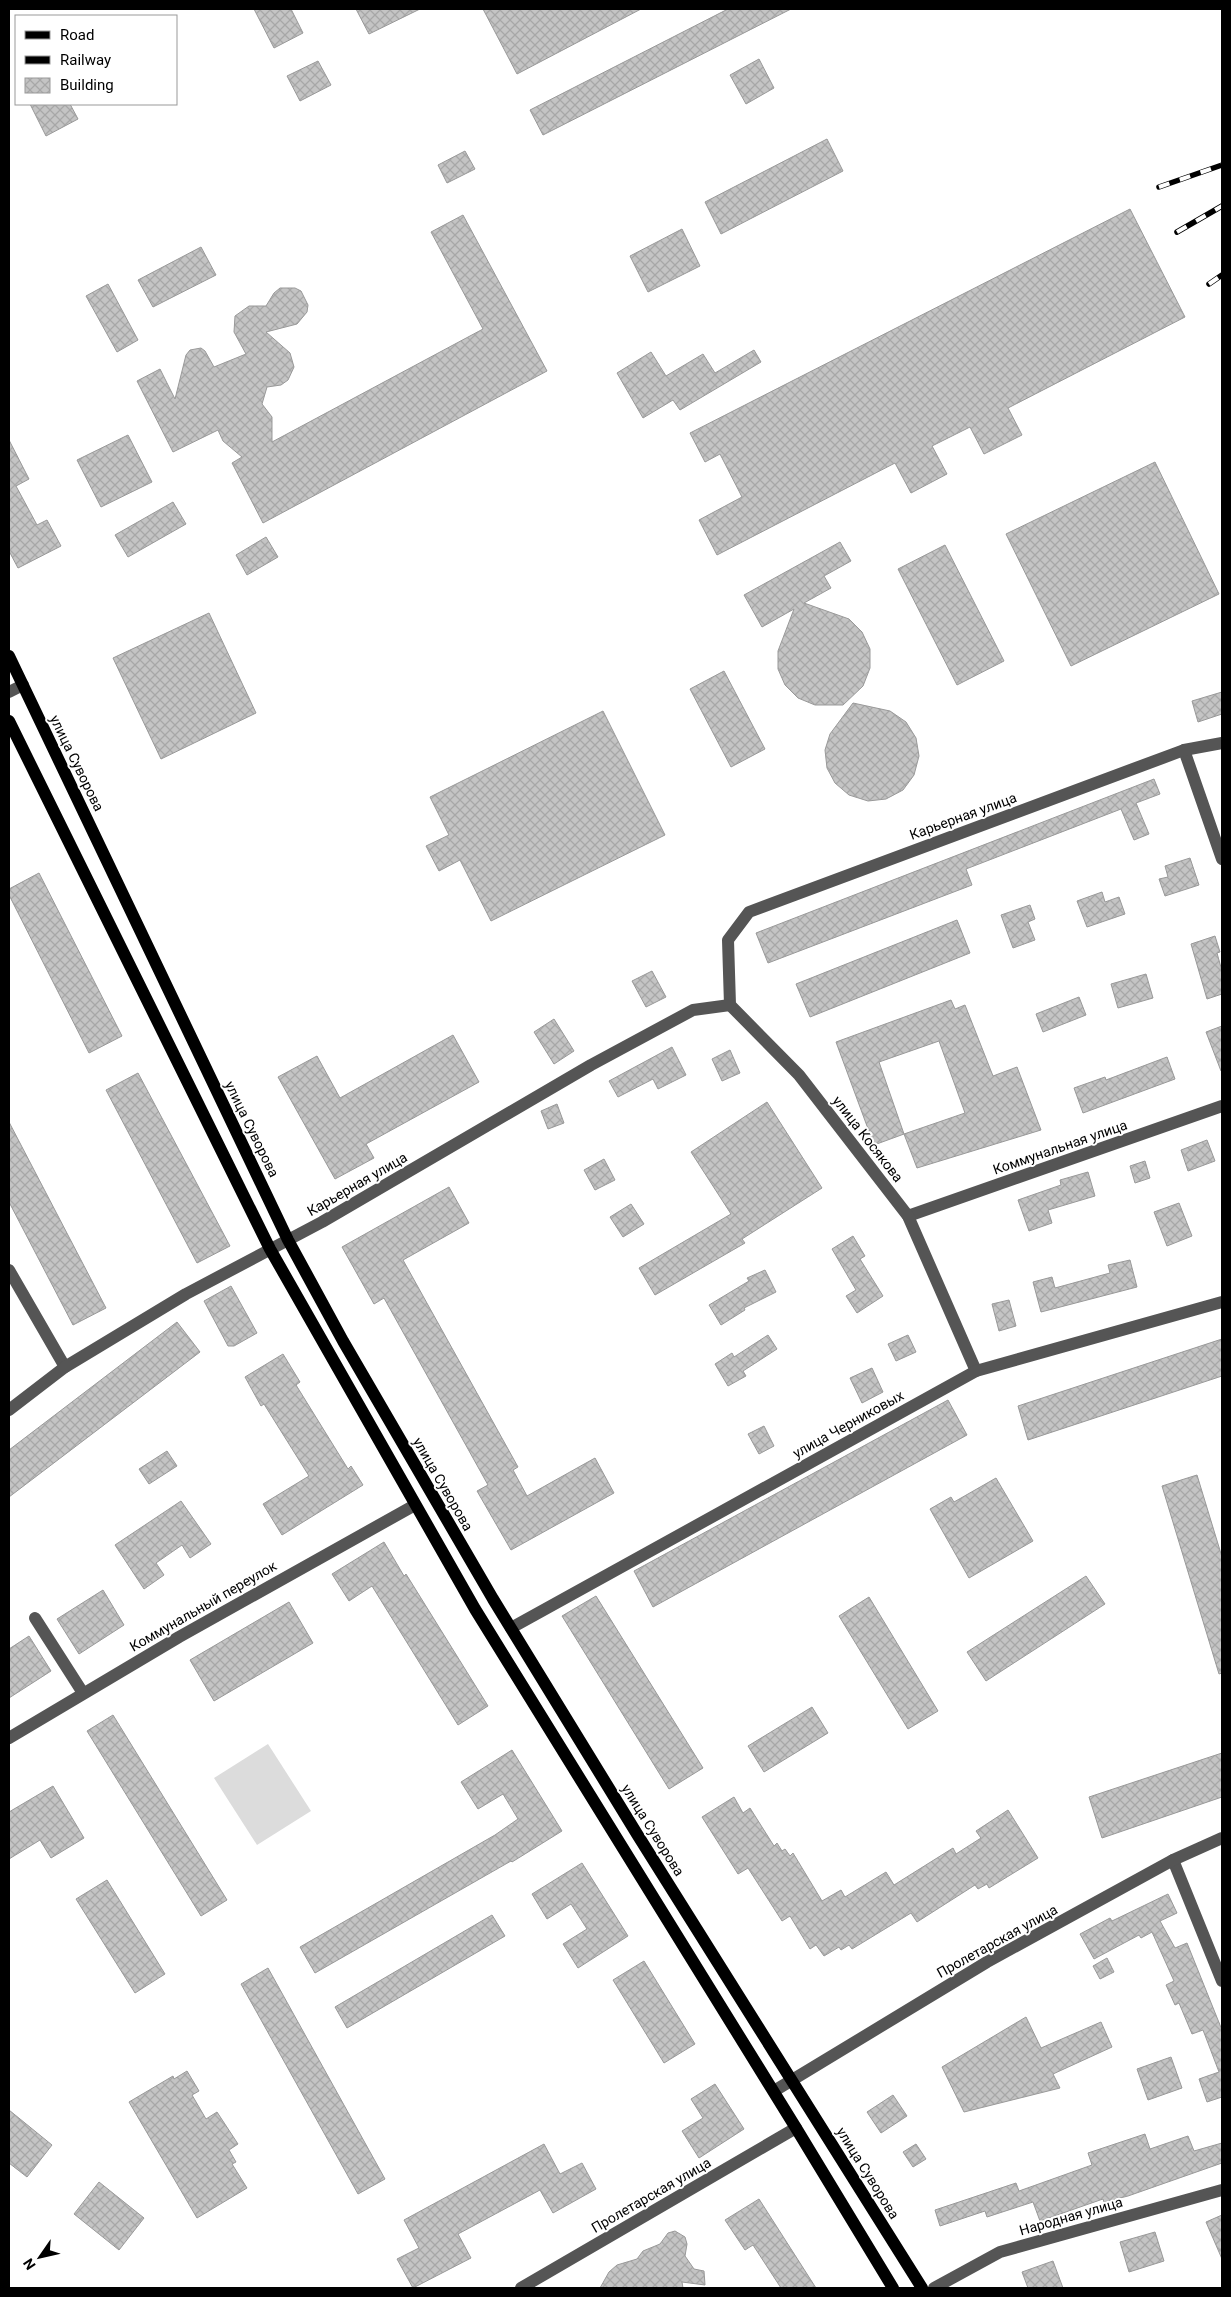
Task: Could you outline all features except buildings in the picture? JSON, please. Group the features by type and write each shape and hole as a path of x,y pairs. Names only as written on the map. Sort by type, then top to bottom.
{"main road":[{"name":"улица Суворова","path":"9,656 288,1240 392,1426 511,1628 922,2288"},
{"path":"9,721 270,1249 414,1505 475,1609 774,2091 893,2288"}],"street":[{"path":"9,692 23,685"},
{"name":"Карьерная улица","path":"9,1410 65,1367 186,1294 288,1240 449,1149 591,1065 693,1010 730,1005 728,940 749,912 1184,750 1222,744"},
{"path":"1184,750 1222,859"},
{"name":"улица Косякова","path":"730,1005 799,1074 908,1216 976,1371"},
{"name":"Коммунальная улица","path":"908,1216 1222,1106"},
{"path":"9,1270 65,1367"},
{"name":"улица Черниковых","path":"511,1628 976,1371 1222,1302"},
{"name":"Коммунальный переулок","path":"9,1738 83,1693 414,1505"},
{"path":"36,1618 83,1693"},
{"name":"Пролетарская улица","path":"774,2091 987,1962 1173,1860 1222,1838"},
{"path":"1173,1860 1222,1981"},
{"name":"Пролетарская улица","path":"521,2288 796,2128"},
{"name":"Народная улица","path":"934,2288 1000,2252 1222,2190"}],"shaded area":[{"path":"268,1744 311,1811 257,1845 214,1778"}],"railway":[{"path":"1159,187 1222,165"},
{"path":"1177,232 1222,206"},
{"path":"1209,284 1222,275"}]}
